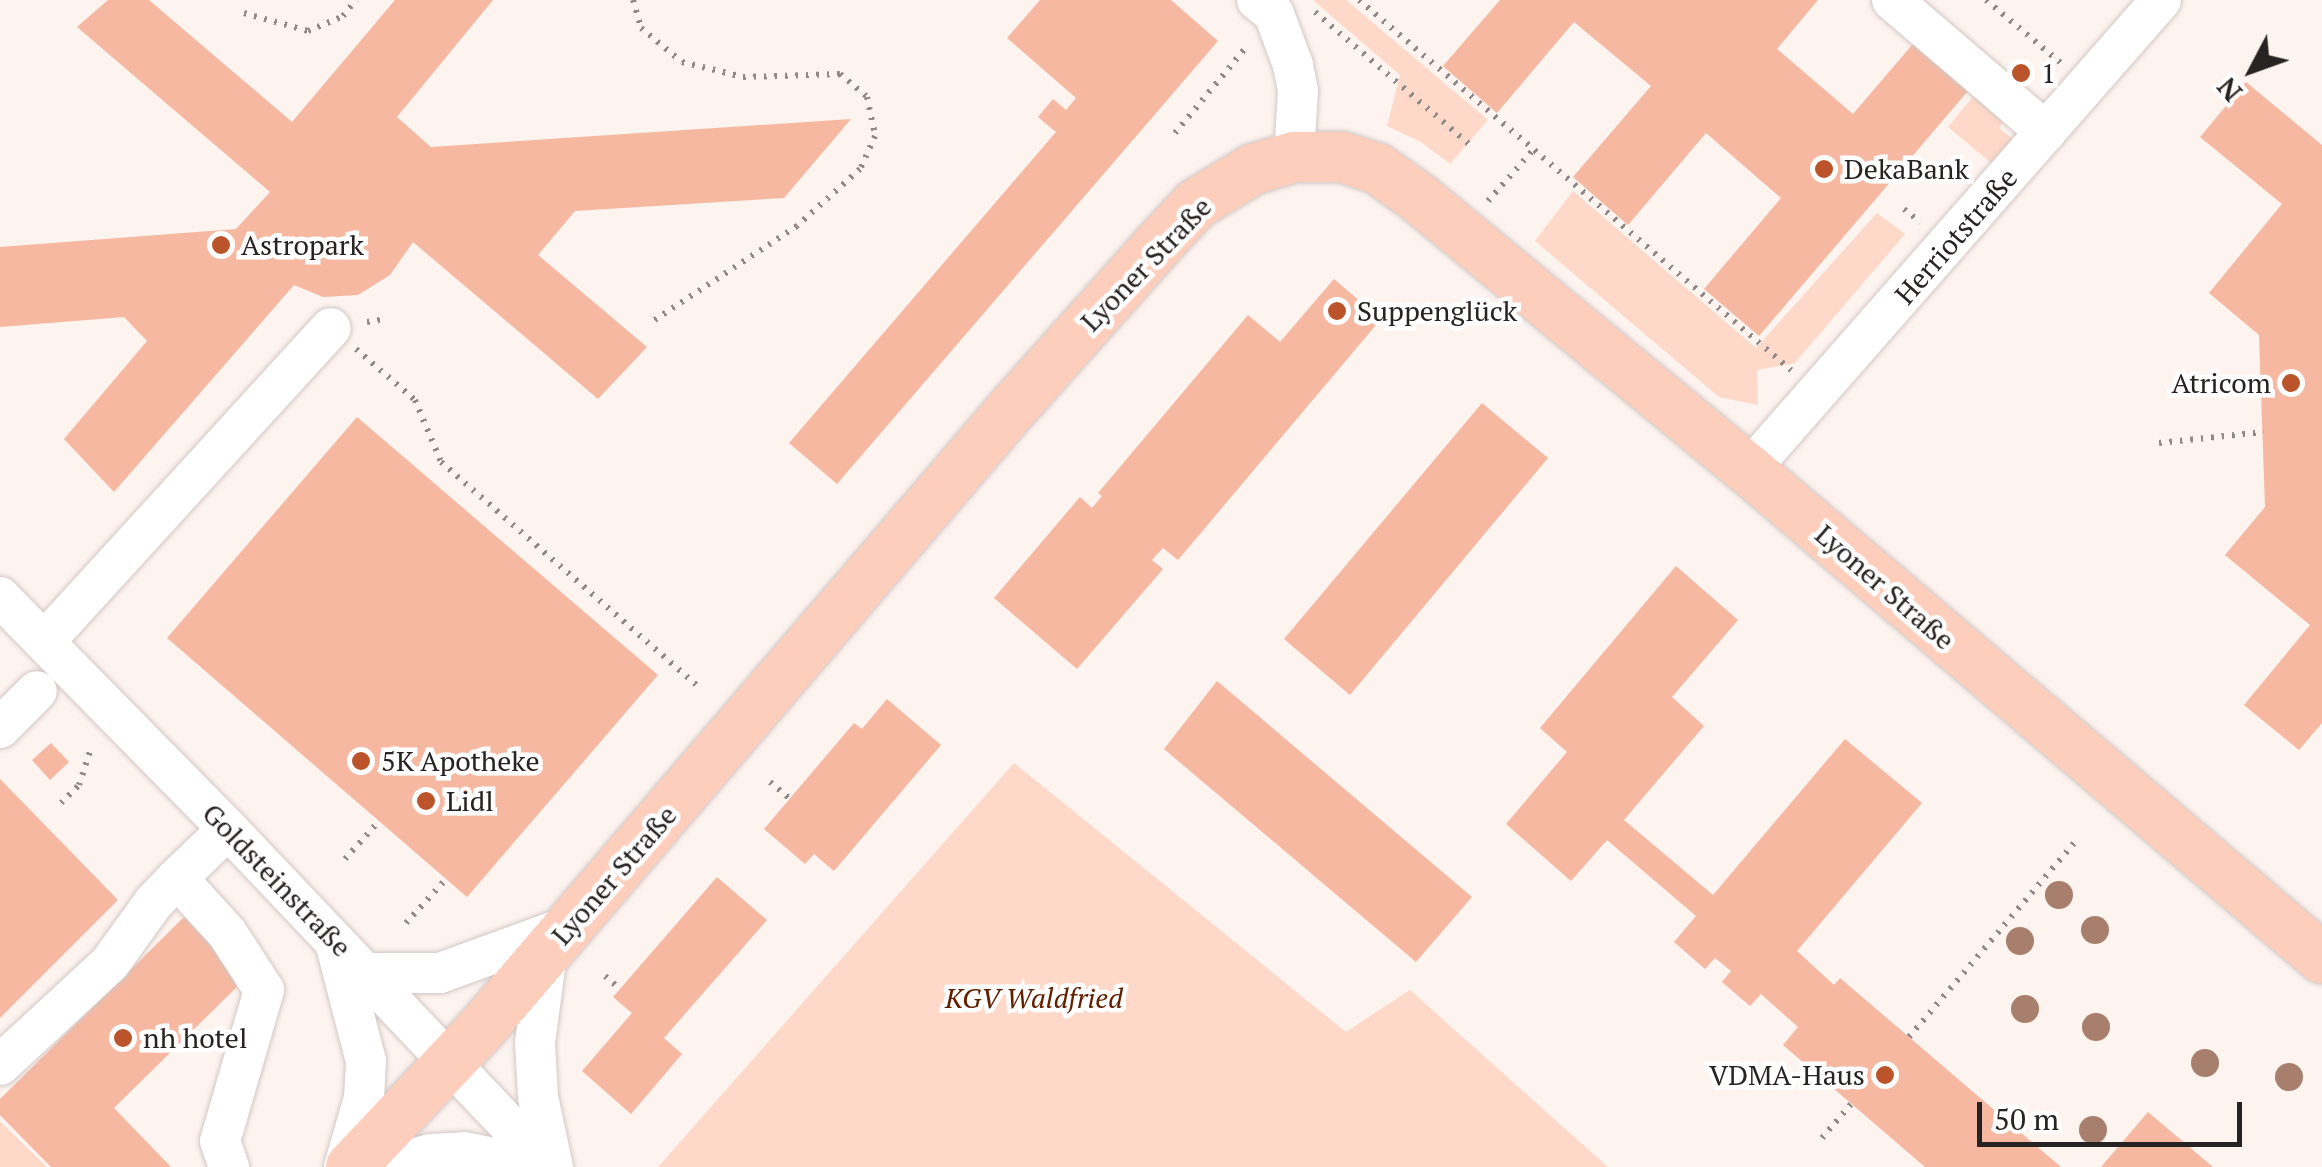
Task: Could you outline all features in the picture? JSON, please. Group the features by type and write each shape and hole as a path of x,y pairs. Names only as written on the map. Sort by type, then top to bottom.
{"main road":[{"name":"Lyoner Straße","path":"347,1167 448,1064 558,940 1010,410 1196,204 1254,169 1294,157 1342,157 1378,170 1420,199 1749,470 2322,958"}],"street":[{"path":"1892,0 2046,132"},
{"name":"Herriotstraße","path":"1749,470 2160,0"},
{"path":"1258,17 1274,14 1293,65 1298,91 1294,157"},
{"path":"44,642 331,328"},
{"name":"Goldsteinstraße","path":"0,597 228,828 448,1064 551,1167"},
{"path":"0,728 37,691"},
{"path":"0,1065 110,963 154,902 228,828"},
{"path":"178,878 227,932 264,990 220,1141 229,1167"},
{"path":"333,938 366,1061 364,1098 347,1167"},
{"path":"366,973 440,973 558,940 535,1043 538,1098 551,1167"},
{"path":"381,1167 431,1154 466,1152 501,1156 536,1167"}],"path":[{"path":"244,13 308,30 342,16 356,0"},
{"path":"633,0 641,28 682,62 743,77 840,74 867,97 875,136 860,168 796,226 653,322"},
{"path":"1301,0 1470,145"},
{"path":"1359,0 1796,374"},
{"path":"1986,0 2087,85"},
{"path":"1176,133 1258,17"},
{"path":"1509,178 1534,150"},
{"path":"1904,209 1925,226"},
{"path":"331,328 415,400 442,462 700,688"},
{"path":"2159,443 2262,432"},
{"path":"61,803 79,785 91,748"},
{"path":"770,782 790,799"},
{"path":"345,859 379,821"},
{"path":"1909,1037 2076,840"},
{"path":"406,923 446,879"},
{"path":"604,976 620,989"},
{"path":"1822,1138 1851,1104"}],"green space":[{"path":"1313,0 1346,0 1488,120 1450,164 1421,142 1387,126 1400,75"},
{"path":"1977,92 2007,118 1999,128 2016,142 1996,167 1948,127"},
{"path":"1573,191 1756,348 1877,213 1905,234 1795,363 1757,370 1758,405 1719,397 1535,241"},
{"name":"KGV Waldfried","path":"1014,763 1346,1032 1410,990 1608,1167 658,1167"},
{"path":"0,1121 47,1167 0,1167"}],"building":[{"name":"Astropark","path":"108,0 149,0 292,122 395,0 493,0 397,117 431,147 851,119 784,198 575,211 538,255 647,347 598,399 413,242 390,275 358,295 323,297 294,285 114,492 64,439 147,341 124,317 0,327 0,247 236,229 270,192 77,27"},
{"path":"1040,0 1171,0 1218,41 837,484 789,443 1056,132 1038,117 1053,99 1066,110 1076,98 1007,38"},
{"name":"DekaBank","path":"1500,0 1818,0 1777,49 1853,114 1918,38 1973,85 1759,336 1704,289 1781,198 1706,133 1628,225 1573,177 1651,86 1574,22 1497,113 1443,66"},
{"name":"Atricom","path":"2246,82 2322,145 2322,723 2299,750 2244,705 2310,625 2225,555 2265,507 2259,335 2209,293 2282,204 2200,137"},
{"path":"1334,279 1381,319 1178,560 1163,548 1152,560 1163,569 1077,669 994,598 1080,497 1092,508 1102,496 1098,493 1248,315 1280,342"},
{"path":"1482,403 1548,458 1350,695 1284,639"},
{"path":"357,417 658,675 467,897 167,638"},
{"path":"1676,566 1738,620 1672,697 1704,726 1624,820 1713,895 1845,739 1922,803 1797,951 1834,985 1840,978 2061,1167 1925,1167 1783,1045 1798,1027 1761,994 1750,1006 1722,982 1731,971 1715,958 1705,969 1674,942 1696,916 1607,840 1571,881 1506,824 1567,752 1540,728"},
{"path":"1217,681 1472,897 1416,962 1164,749"},
{"path":"887,699 941,745 834,871 814,854 805,864 764,829 854,723 862,729"},
{"path":"51,743 69,762 50,780 32,760"},
{"path":"0,779 118,900 0,1018"},
{"path":"717,877 767,920 664,1038 682,1054 631,1114 582,1071 632,1013 613,997"},
{"name":"nh hotel","path":"184,917 245,979 114,1108 171,1167 51,1167 0,1115 0,1099"},
{"path":"2148,1112 2213,1167 2101,1167"}],"place":[{"name":"1","path":"2021,73"},
{"name":"DekaBank","path":"1824,169"},
{"name":"Astropark","path":"221,245"},
{"name":"Suppenglück","path":"1337,311"},
{"name":"Atricom","path":"2291,383"},
{"name":"5K Apotheke","path":"361,761"},
{"name":"Lidl","path":"426,801"},
{"name":"nh hotel","path":"123,1038"},
{"name":"VDMA-Haus","path":"1885,1075"}]}
